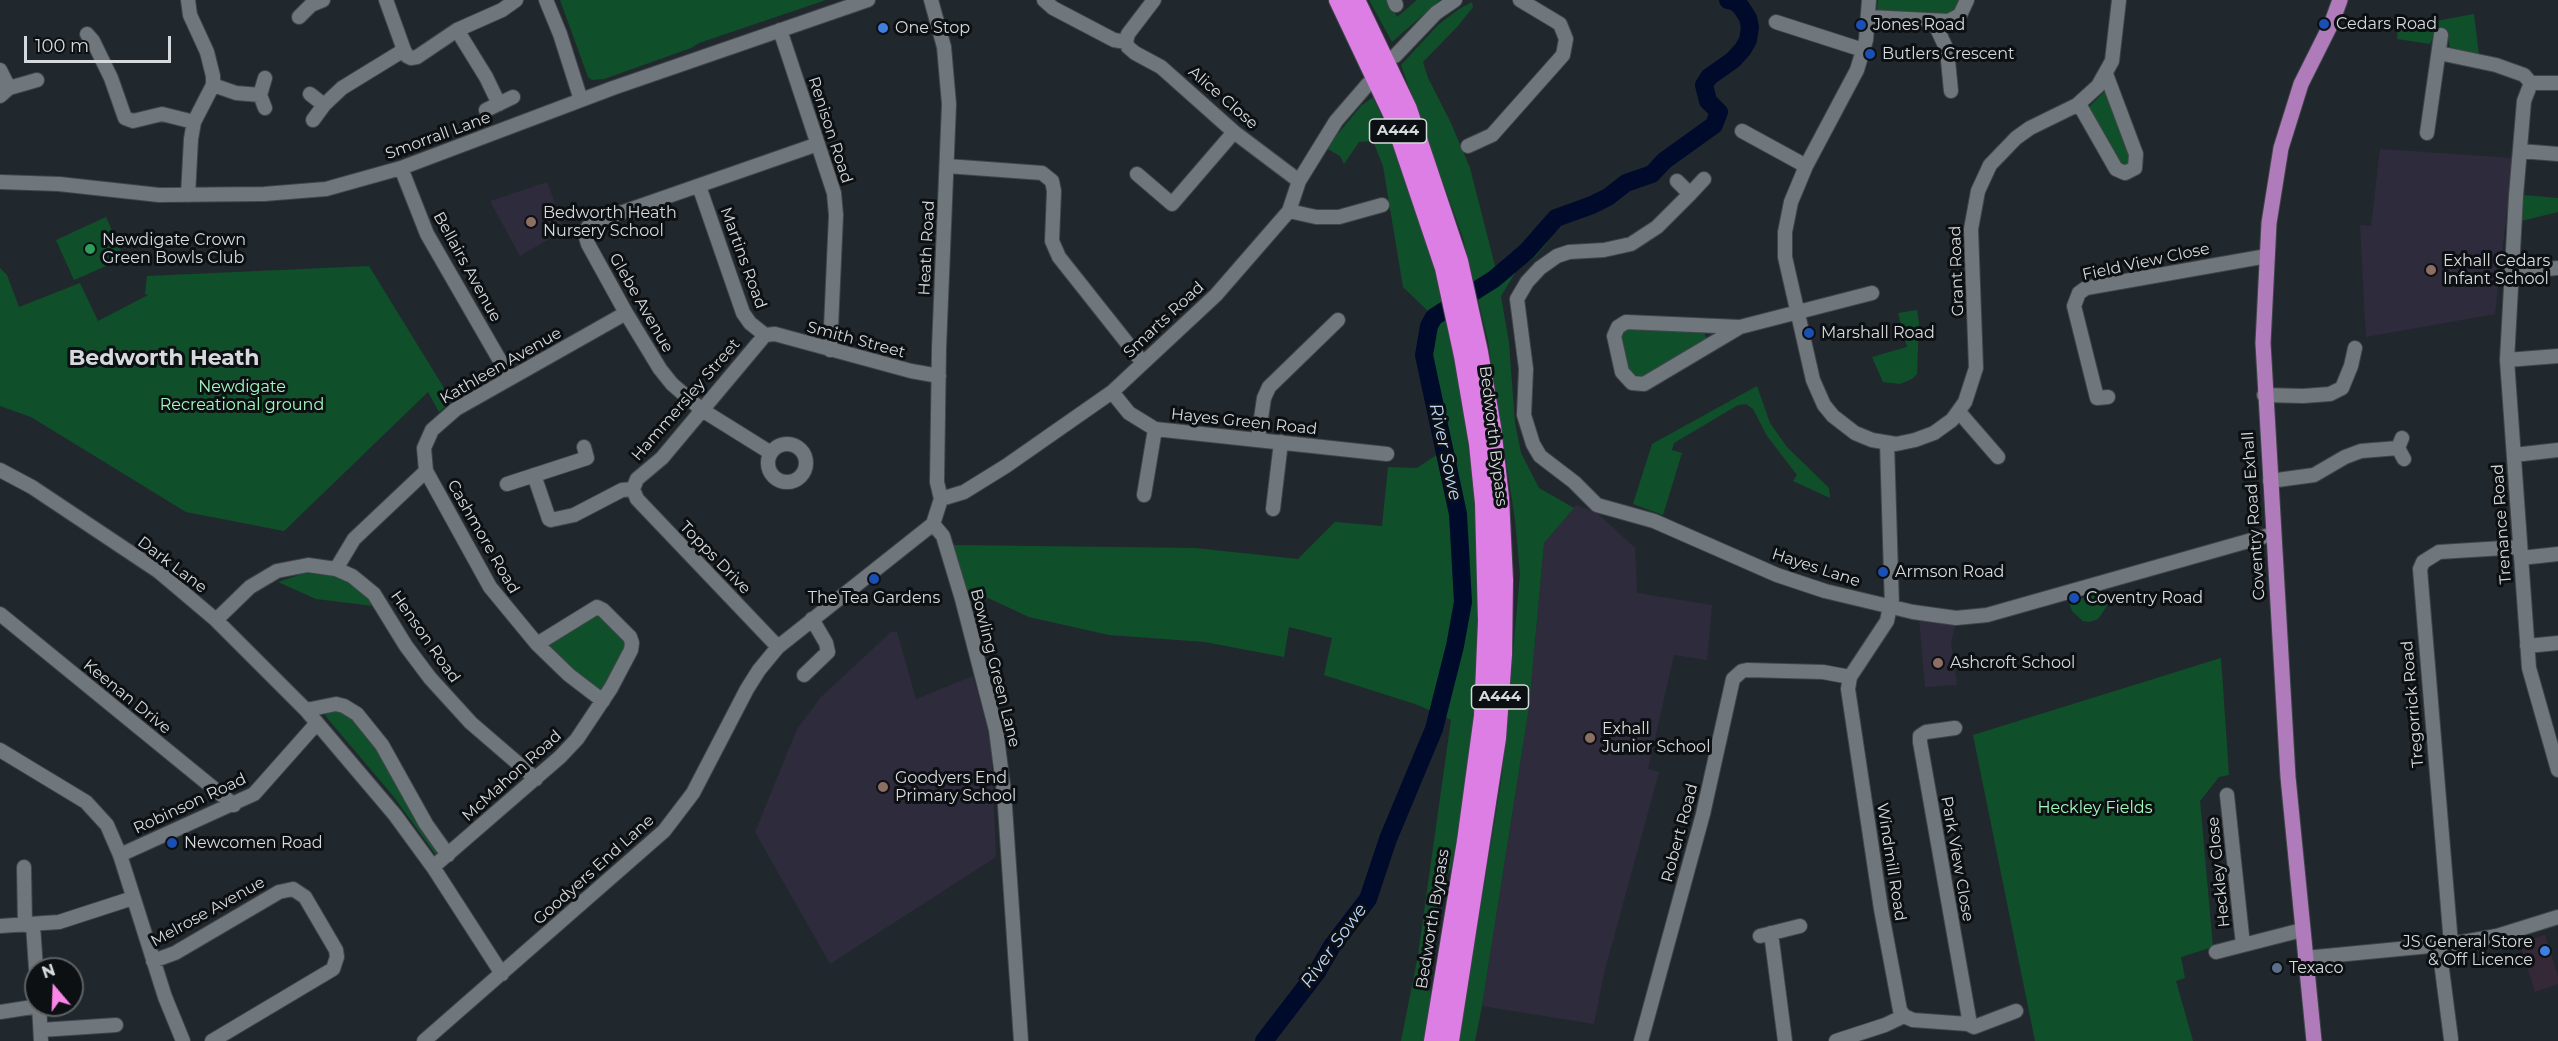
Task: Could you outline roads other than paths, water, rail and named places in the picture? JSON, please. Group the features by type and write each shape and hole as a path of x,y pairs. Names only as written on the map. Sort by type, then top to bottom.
{"highway":[{"name":"Bedworth Bypass","path":"1338,0 1392,114 1452,265"},
{"name":"Bedworth Bypass","path":"1356,0 1408,109 1452,265 1471,354 1492,426 1500,498 1504,580 1503,654 1497,738 1450,1041"},
{"name":"Bedworth Bypass","path":"1433,1041 1466,841 1483,716 1487,621 1484,503 1471,354"}],"main road":[{"name":"Coventry Road Exhall","path":"2314,1041 2288,777 2264,394 2263,343 2267,256 2273,194 2287,123 2301,84 2340,0"}],"street":[{"path":"188,0 190,15 212,67 213,86 194,122 188,195"},
{"path":"386,0 406,56 417,57 457,30 502,10 516,0"},
{"path":"546,0 560,34 581,100"},
{"name":"Smorrall Lane","path":"0,182 59,184 136,193 188,195 264,194 326,189 401,168 581,100 868,0"},
{"name":"Heath Road","path":"931,0 944,47 947,75 947,166 937,482 941,499"},
{"name":"Alice Close","path":"1044,0 1053,8 1114,40 1126,42 1135,53 1161,67 1234,132 1299,181"},
{"path":"1126,42 1128,34 1154,0"},
{"path":"1395,56 1436,13 1455,0"},
{"path":"1850,677 1887,621 1891,607 1887,443 1855,433 1833,416 1824,405 1814,380 1787,270 1785,232 1791,202 1806,166 1857,70 1863,50 1869,0"},
{"path":"1868,17 1934,22 1955,19 1964,10 1967,0"},
{"name":"Grant Road","path":"1887,443 1906,442 1925,437 1943,427 1959,412 1970,392 1976,368 1971,229 1978,191 1990,165 2016,138 2030,128 2079,104 2092,93 2106,74 2112,61 2120,0"},
{"path":"1468,146 1492,135 1563,55 1566,39 1560,24 1525,1"},
{"path":"299,17 314,2"},
{"path":"1776,22 1863,50"},
{"path":"1934,22 1947,50 1952,91"},
{"path":"457,30 486,77 492,107 513,97"},
{"name":"Renison Road","path":"780,30 830,177 835,204 830,350"},
{"path":"2427,133 2439,101 2441,35"},
{"path":"95,37 125,118 133,121 162,114 194,122"},
{"path":"313,120 324,105 342,88 404,50"},
{"path":"2439,52 2496,65 2524,75 2531,83 2558,82"},
{"path":"0,70 4,92 37,80"},
{"path":"2079,104 2116,169 2125,173 2135,168 2136,154 2106,74"},
{"path":"213,86 263,102 265,78"},
{"name":"Trenance Road","path":"2531,83 2524,101 2507,360 2529,668 2558,770"},
{"name":"Smarts Road","path":"941,499 964,492 1006,466 1112,392 1216,295 1288,211 1299,181 1336,121 1368,84"},
{"path":"310,94 324,105"},
{"path":"1742,131 1806,166"},
{"path":"1137,174 1172,204 1234,132"},
{"name":"Glebe Avenue","path":"771,453 702,410 672,384 660,369 626,313 585,238 588,227 612,215 818,144"},
{"path":"2520,151 2558,154"},
{"path":"947,166 1042,173 1052,181 1054,191 1052,241 1059,257 1143,363"},
{"name":"Bellairs Avenue","path":"401,168 427,234 510,378"},
{"name":"Hayes Lane","path":"1704,179 1657,227 1631,244 1604,250 1569,252 1557,256 1534,275 1518,299 1525,350 1524,398 1527,428 1540,456 1574,482 1596,505 1654,521 1797,582 1825,591 1891,607 1956,618 1987,615 2273,534"},
{"path":"1677,181 1690,194"},
{"name":"Martins Road","path":"699,186 743,313 750,323 765,335"},
{"path":"1288,211 1315,224 1382,205"},
{"name":"Field View Close","path":"2108,397 2097,398 2074,306 2079,293 2086,288 2267,256"},
{"path":"2512,272 2558,268"},
{"path":"1740,327 1626,322 1618,327 1614,336 1622,372 1632,383 1644,384 1740,327 1873,293"},
{"name":"Kathleen Avenue","path":"426,471 424,448 432,430 456,409 626,313"},
{"path":"1258,439 1264,398 1269,387 1338,319"},
{"name":"Smith Street","path":"765,335 775,334 925,375 939,376"},
{"name":"Hammersley Street","path":"633,489 637,479 662,458 765,335"},
{"path":"2264,394 2304,396 2330,394 2342,388 2355,348"},
{"path":"2507,360 2558,356"},
{"name":"Hayes Green Road","path":"1112,392 1129,413 1155,429 1387,454"},
{"path":"1959,412 1998,457"},
{"path":"1144,497 1155,429"},
{"path":"1273,512 1281,442"},
{"path":"507,484 587,458 584,447"},
{"path":"2270,481 2314,475 2345,457 2361,451 2401,448"},
{"path":"2514,455 2558,450"},
{"name":"Dark Lane","path":"0,470 32,487 158,572 216,620 306,710 389,807 433,867 501,974"},
{"path":"216,620 250,587 277,571 308,565 336,569 354,539 426,471"},
{"name":"Cashmore Road","path":"426,471 490,587 537,644 569,675 603,701"},
{"path":"534,475 551,520 574,515 622,490 633,489"},
{"name":"Topps Drive","path":"633,489 637,499 778,647"},
{"path":"933,524 941,499"},
{"name":"Goodyers End Lane","path":"424,1041 650,845 674,820 704,775 747,689 778,647 933,524"},
{"name":"Bowling Green Lane","path":"933,524 943,536 996,730 1004,792 1021,1041"},
{"name":"Tregorrick Road","path":"2445,945 2420,568 2423,562 2439,552 2521,552"},
{"path":"2521,552 2558,554"},
{"name":"Henson Road","path":"336,569 352,576 374,594 430,678 478,729 536,779"},
{"path":"537,644 592,609 597,607 603,610 630,637 632,643 631,650 603,701"},
{"name":"Keenan Drive","path":"0,614 234,805"},
{"path":"804,675 828,652 826,643 812,619"},
{"path":"2527,646 2558,643"},
{"name":"Robert Road","path":"1641,1041 1705,807 1732,679 1742,671 1748,670 1830,672 1850,677"},
{"name":"Windmill Road","path":"1850,677 1848,688 1878,890 1898,1002 1904,1016"},
{"name":"McMahon Road","path":"433,867 536,779 577,739 603,701"},
{"path":"306,710 336,705 344,706 357,714 382,745 426,824 448,855"},
{"name":"Robinson Road","path":"120,855 234,805 261,788 318,723"},
{"name":"Park View Close","path":"1955,728 1926,732 1920,736 1920,742 1973,1031"},
{"path":"0,750 86,802 107,825 120,855 153,961 183,1041"},
{"name":"Heckley Close","path":"2227,795 2243,945"},
{"path":"24,867 34,957"},
{"name":"Melrose Avenue","path":"153,961 175,953 279,892 293,889 305,897 336,950 337,957 333,969 212,1041"},
{"path":"0,926 29,925 70,919 133,898"},
{"path":"2305,958 2445,945 2497,936 2558,917"},
{"path":"1785,1041 1766,935 1800,926"},
{"path":"2216,952 2302,930"},
{"path":"2445,945 2451,1039"},
{"path":"0,1012 24,1008"},
{"path":"1836,1041 1885,1025 1904,1016 1913,1020 1973,1031 2016,1011"},
{"path":"40,1017 41,1036 116,1024"}],"waterway":[{"name":"River Sowe","path":"1264,1041 1317,972 1332,946 1368,899 1388,839 1434,729 1455,646 1463,602 1458,514 1424,355 1429,326 1434,317 1494,279 1527,251 1556,218 1592,205 1608,197 1626,183 1652,174 1664,161 1714,125 1719,112 1708,101 1704,85 1709,77 1733,60 1743,49 1748,40 1750,27 1748,18 1741,7 1734,1 1728,0"}],"place":[{"name":"Cedars Road","path":"2324,24"},
{"name":"Jones Road","path":"1861,25"},
{"name":"One Stop","path":"883,28"},
{"name":"Butlers Crescent","path":"1870,54"},
{"name":"Bedworth Heath Nursery School","path":"531,222"},
{"name":"Newdigate Crown Green Bowls Club","path":"90,249"},
{"name":"Exhall Cedars Infant School","path":"2431,270"},
{"name":"Marshall Road","path":"1809,333"},
{"name":"Armson Road","path":"1883,572"},
{"name":"The Tea Gardens","path":"874,579"},
{"name":"Coventry Road","path":"2074,598"},
{"name":"Ashcroft School","path":"1938,663"},
{"name":"Exhall Junior School","path":"1590,738"},
{"name":"Goodyers End Primary School","path":"883,787"},
{"name":"Newcomen Road","path":"172,843"},
{"name":"JS General Store & Off Licence","path":"2545,951"},
{"name":"Texaco","path":"2277,968"}],"district":[{"name":"Bedworth Heath","path":"164,359"}],"park label":[{"name":"Newdigate Recreational ground","path":"242,396"},
{"name":"Heckley Fields","path":"2095,808"}]}
